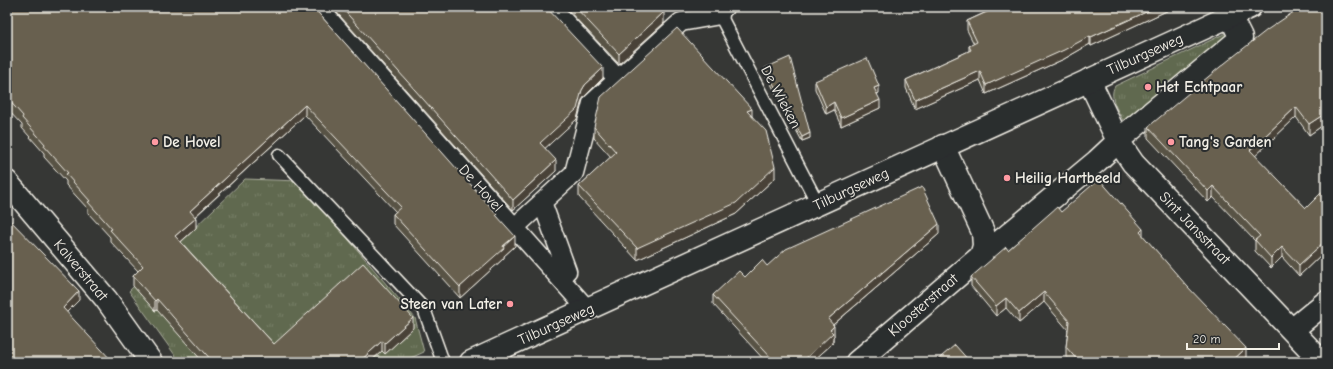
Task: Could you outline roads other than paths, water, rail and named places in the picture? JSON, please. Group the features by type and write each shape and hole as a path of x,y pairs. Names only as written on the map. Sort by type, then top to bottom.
{"street":[{"name":"De Hovel","path":"318,7 588,310"},
{"path":"551,7 618,79"},
{"name":"Tilburgseweg","path":"471,362 1250,7"},
{"path":"515,227 574,173 592,103 681,22 725,11"},
{"path":"943,146 983,232 984,246 996,245 1240,38 1230,16"},
{"name":"Sint Jansstraat","path":"1089,80 1118,141 1133,163 1322,362"},
{"name":"Kalverstraat","path":"7,182 106,299 151,362"},
{"path":"542,202 567,271 560,277"},
{"name":"Kloosterstraat","path":"857,362 981,256 984,246"},
{"path":"1292,330 1326,302"}],"lane":[{"name":"De Wieken","path":"725,11 818,204"},
{"path":"279,155 424,309 443,362"}],"place":[{"name":"Het Echtpaar","path":"1148,87"},
{"name":"De Hovel","path":"155,142"},
{"name":"Tang's Garden","path":"1171,142"},
{"name":"Heilig Hartbeeld","path":"1007,178"},
{"name":"Steen van Later","path":"510,304"}]}
